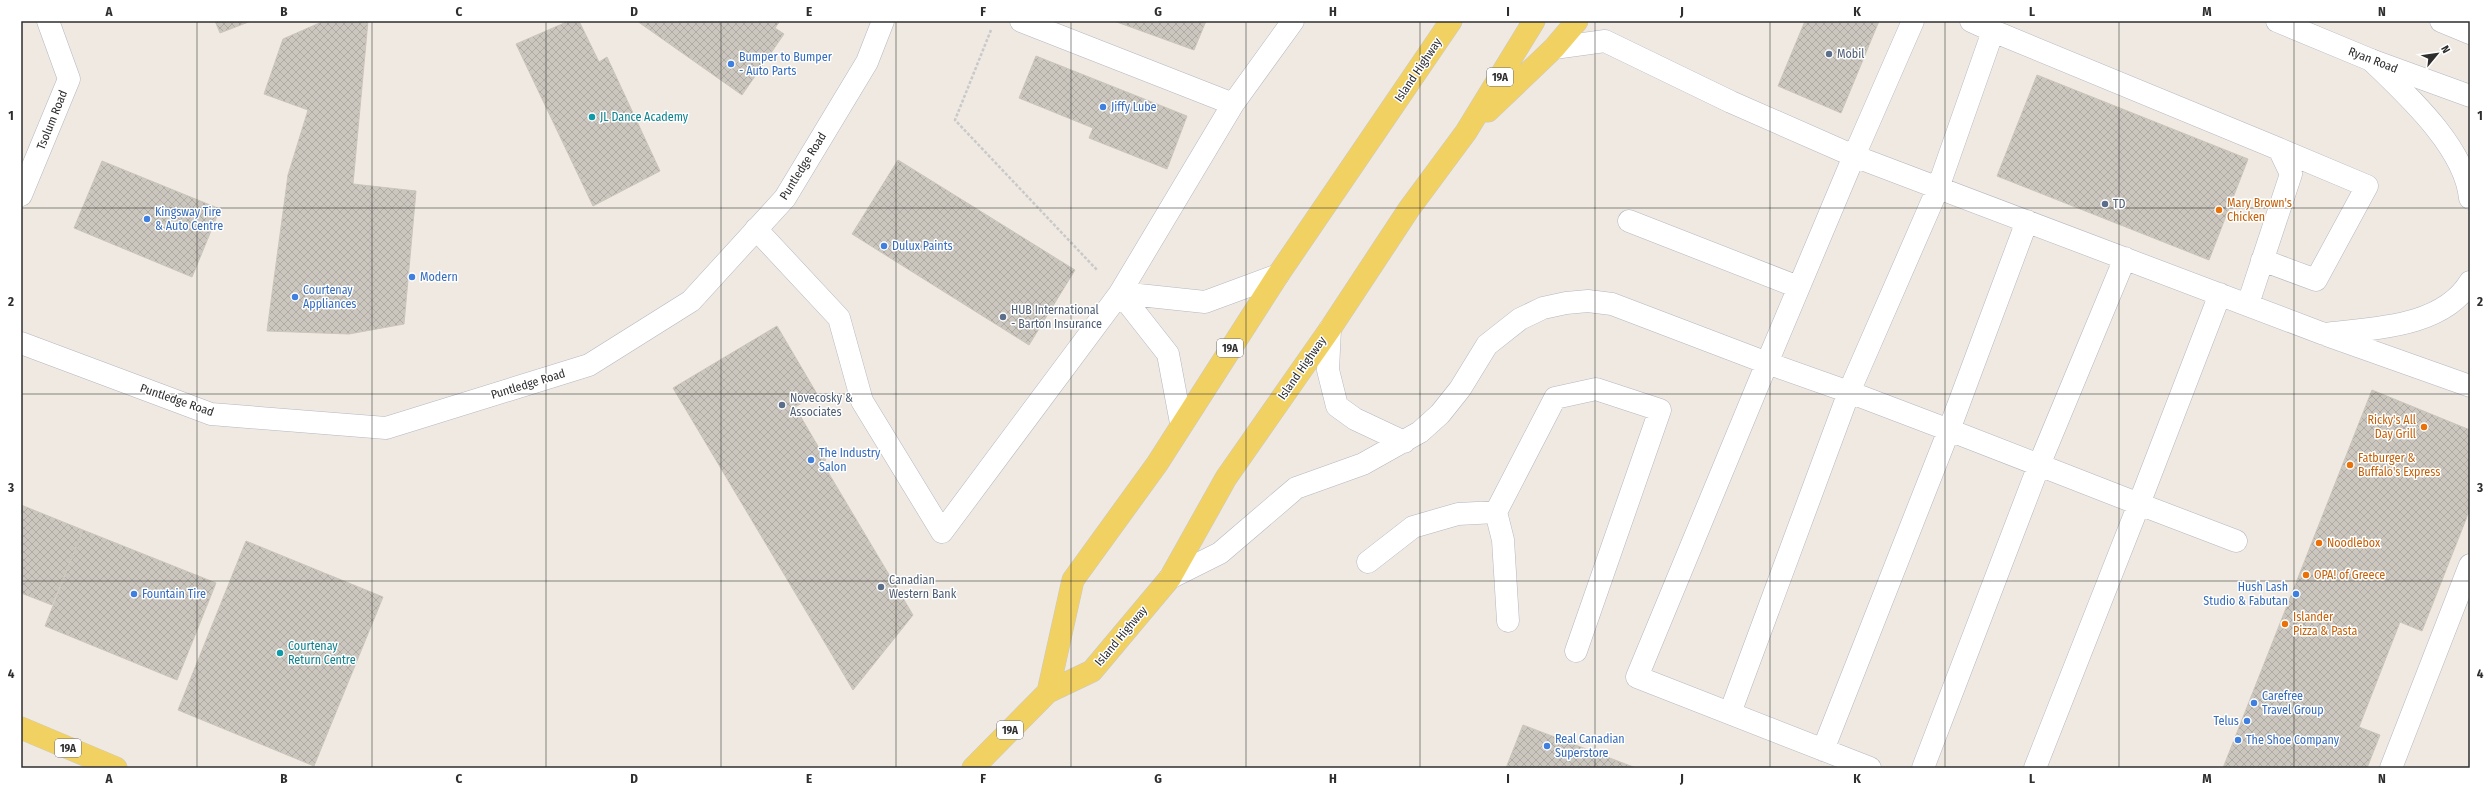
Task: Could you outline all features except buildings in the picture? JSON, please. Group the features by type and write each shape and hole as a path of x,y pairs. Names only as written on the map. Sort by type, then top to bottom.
{"main road":[{"name":"Island Highway","path":"1048,692 1073,580 1157,464 1181,423 1278,275 1451,21"},
{"name":"Island Highway","path":"973,768 1048,692 1092,671 1170,578 1226,478 1330,329 1409,209 1466,132 1534,21"},
{"path":"1466,132 1554,48 1577,21"},
{"name":"19A","path":"21,728 116,768"}],"street":[{"name":"Tsolum Road","path":"21,195 69,79 48,21"},
{"name":"Puntledge Road","path":"21,343 211,414 386,428 589,365 691,301 785,198 867,62 883,21"},
{"path":"1021,21 1233,104"},
{"path":"756,229 839,318 862,401 942,532 1120,293 1233,104 1293,21"},
{"path":"1870,768 1638,677 1798,287 1913,21"},
{"path":"1971,21 2367,186 2316,280 2262,260"},
{"name":"Ryan Road","path":"2277,21 2371,60 2470,96"},
{"path":"2441,21 2470,33"},
{"path":"1730,713 1849,392 1938,188 1992,31"},
{"path":"1554,48 1605,41 1731,102 1854,156 2324,334 2470,386"},
{"path":"2371,60 2425,112 2454,156 2469,186 2470,198"},
{"path":"2248,304 2291,174 2279,149"},
{"path":"1629,221 1798,287"},
{"path":"1823,750 1949,430 2027,221"},
{"path":"1923,768 2039,465 2125,258"},
{"path":"1120,293 1205,302 1278,275"},
{"path":"1120,293 1168,354 1181,423"},
{"path":"2035,768 2220,294"},
{"path":"2324,334 2390,326 2426,317 2467,296"},
{"path":"1170,578 1220,553 1296,488 1363,464 1404,442 1440,414 1460,389 1487,345 1501,332 1520,319 1551,306 1588,301 1612,304 1767,363 1849,392 2236,541"},
{"path":"1330,329 1328,370 1337,406 1355,419 1404,442"},
{"path":"1508,621 1503,540 1496,512 1555,398 1596,389 1660,410 1576,650"},
{"path":"1368,562 1413,527 1458,514 1496,512"},
{"path":"2391,768 2470,565"}],"path":[{"path":"992,28 955,120 1120,293"}],"place":[{"name":"Mobil","path":"1829,54"},
{"name":"Bumper to Bumper - Auto Parts","path":"731,64"},
{"name":"Jiffy Lube","path":"1103,107"},
{"name":"JL Dance Academy","path":"592,117"},
{"name":"TD","path":"2105,204"},
{"name":"Mary Brown's Chicken","path":"2219,210"},
{"name":"Kingsway Tire & Auto Centre","path":"147,219"},
{"name":"Dulux Paints","path":"884,246"},
{"name":"Modern","path":"412,277"},
{"name":"Courtenay Appliances","path":"295,297"},
{"name":"HUB International - Barton Insurance","path":"1003,317"},
{"name":"Novecosky & Associates","path":"782,405"},
{"name":"Ricky's All Day Grill","path":"2424,427"},
{"name":"The Industry Salon","path":"811,460"},
{"name":"Fatburger & Buffalo's Express","path":"2350,465"},
{"name":"Noodlebox","path":"2319,543"},
{"name":"OPA! of Greece","path":"2306,575"},
{"name":"Canadian Western Bank","path":"881,587"},
{"name":"Fountain Tire","path":"134,594"},
{"name":"Hush Lash Studio & Fabutan","path":"2296,594"},
{"name":"Islander Pizza & Pasta","path":"2285,624"},
{"name":"Courtenay Return Centre","path":"280,653"},
{"name":"Carefree Travel Group","path":"2254,703"},
{"name":"Telus","path":"2247,721"},
{"name":"The Shoe Company","path":"2238,740"},
{"name":"Real Canadian Superstore","path":"1547,746"}]}
